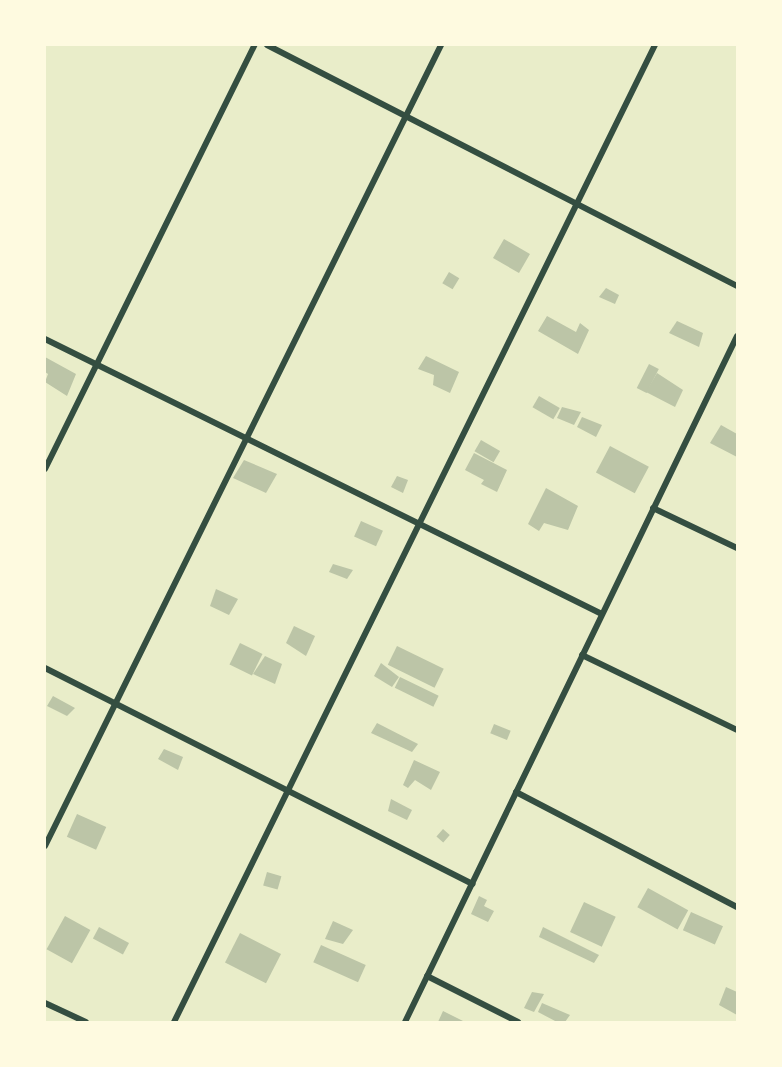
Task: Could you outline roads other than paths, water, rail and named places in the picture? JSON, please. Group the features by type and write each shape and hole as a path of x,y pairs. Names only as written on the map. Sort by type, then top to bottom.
{"street":[{"path":"45,469 255,45"},
{"path":"267,45 737,286"},
{"path":"45,846 441,45"},
{"path":"174,1022 655,45"},
{"path":"405,1022 737,336"},
{"path":"45,339 602,614"},
{"path":"653,508 737,548"},
{"path":"582,655 737,730"},
{"path":"45,668 472,884"},
{"path":"516,792 737,907"},
{"path":"427,976 518,1022"},
{"path":"45,1003 86,1022"}]}
